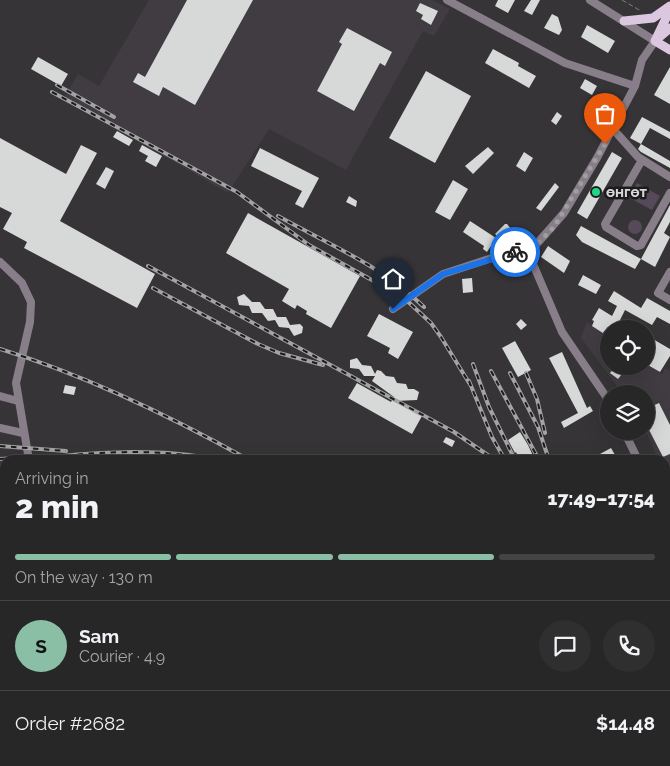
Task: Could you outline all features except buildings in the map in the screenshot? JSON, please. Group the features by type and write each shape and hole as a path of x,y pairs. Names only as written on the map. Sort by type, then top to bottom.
{"main road":[{"path":"624,21 653,18 670,8"},
{"path":"655,41 670,8"},
{"path":"655,41 670,28"},
{"path":"655,41 670,50"}],"street":[{"path":"447,0 565,63 635,86"},
{"path":"590,0 655,41 642,60 635,86 614,129 564,213 534,247 532,256 533,264 562,332 600,388"},
{"path":"614,129 642,160 670,177"},
{"path":"642,160 605,224 606,227 637,246 640,245 670,194"},
{"path":"393,309 443,274 495,257 534,247"},
{"path":"0,262 22,283 31,302 30,322 16,383 28,455"},
{"path":"670,272 658,293 670,300"},
{"path":"0,396 18,400"},
{"path":"0,428 23,433"},
{"path":"628,440 636,455"}],"shaded area":[{"path":"149,0 433,0 450,9 434,36 423,31 346,170 269,129 228,193 64,98 78,74 99,86"},
{"path":"637,183 660,196 652,210 628,197"},
{"path":"635,220 640,222 642,227 640,232 635,234 630,232 628,227 630,222"},
{"path":"587,322 600,331 600,363 581,338"},
{"path":"665,368 670,371 670,455 656,455 650,440 655,440 655,385 616,385 609,375 655,375 655,370 662,374"}],"railway":[{"path":"57,85 114,117"},
{"path":"52,92 237,192 309,245 404,298 431,323 471,386"},
{"path":"278,216 373,268 408,292 424,307"},
{"path":"148,266 454,432 488,455"},
{"path":"153,288 258,344 279,353 323,365"},
{"path":"0,349 96,384 128,398 240,455"},
{"path":"473,364 489,407 513,455"},
{"path":"491,371 536,455"},
{"path":"510,373 538,427 547,455"},
{"path":"526,373 537,399 545,433"},
{"path":"469,381 492,437 502,455"},
{"path":"0,446 66,451"},
{"path":"77,455 125,452 185,455"}],"way so far":[{"path":"515,252 534,247 554,227 605,144"}],"place":[{"name":"өнгөт","path":"596,192"}],"route":[{"path":"393,309 443,274 456,268 515,252"}]}
